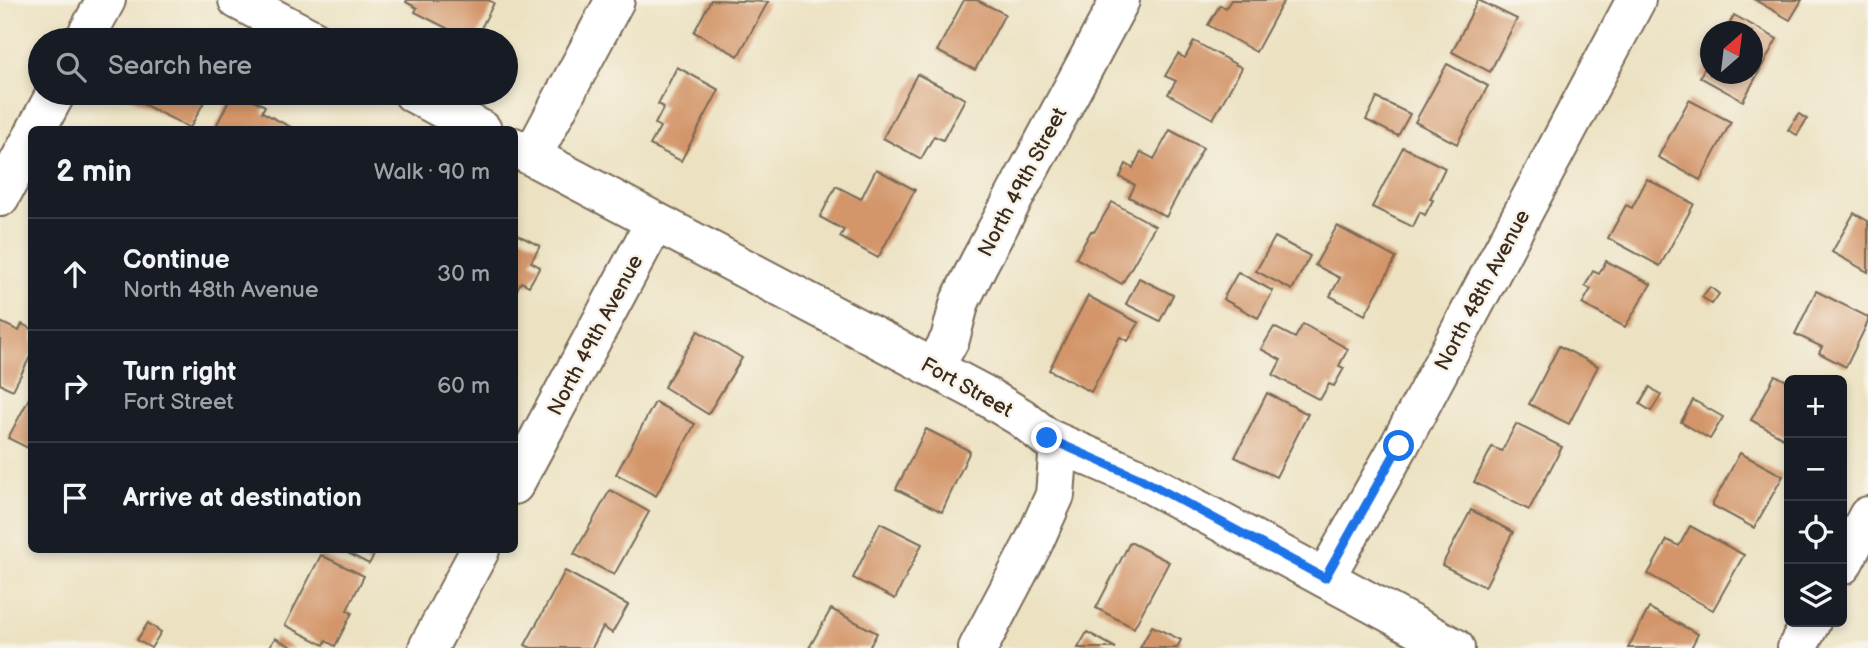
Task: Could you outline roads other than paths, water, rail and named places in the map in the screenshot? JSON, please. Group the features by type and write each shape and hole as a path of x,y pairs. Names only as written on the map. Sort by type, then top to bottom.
{"street":[{"path":"91,28 106,0"},
{"path":"238,0 291,28"},
{"path":"523,152 615,0"},
{"name":"North 49th Street","path":"934,368 950,339 960,300 1120,0"},
{"name":"North 48th Avenue","path":"1325,578 1399,446 1636,0"},
{"path":"38,126 50,105"},
{"path":"435,105 475,126"},
{"path":"0,197 28,145"},
{"name":"Fort Street","path":"523,152 981,393 1022,418 1047,438 1141,479 1455,648"},
{"name":"North 49th Avenue","path":"518,478 655,222"},
{"path":"978,648 1033,544 1055,495 1059,444"},
{"path":"1843,564 1868,516"},
{"path":"428,648 478,553"},
{"path":"1797,648 1808,627"}]}
